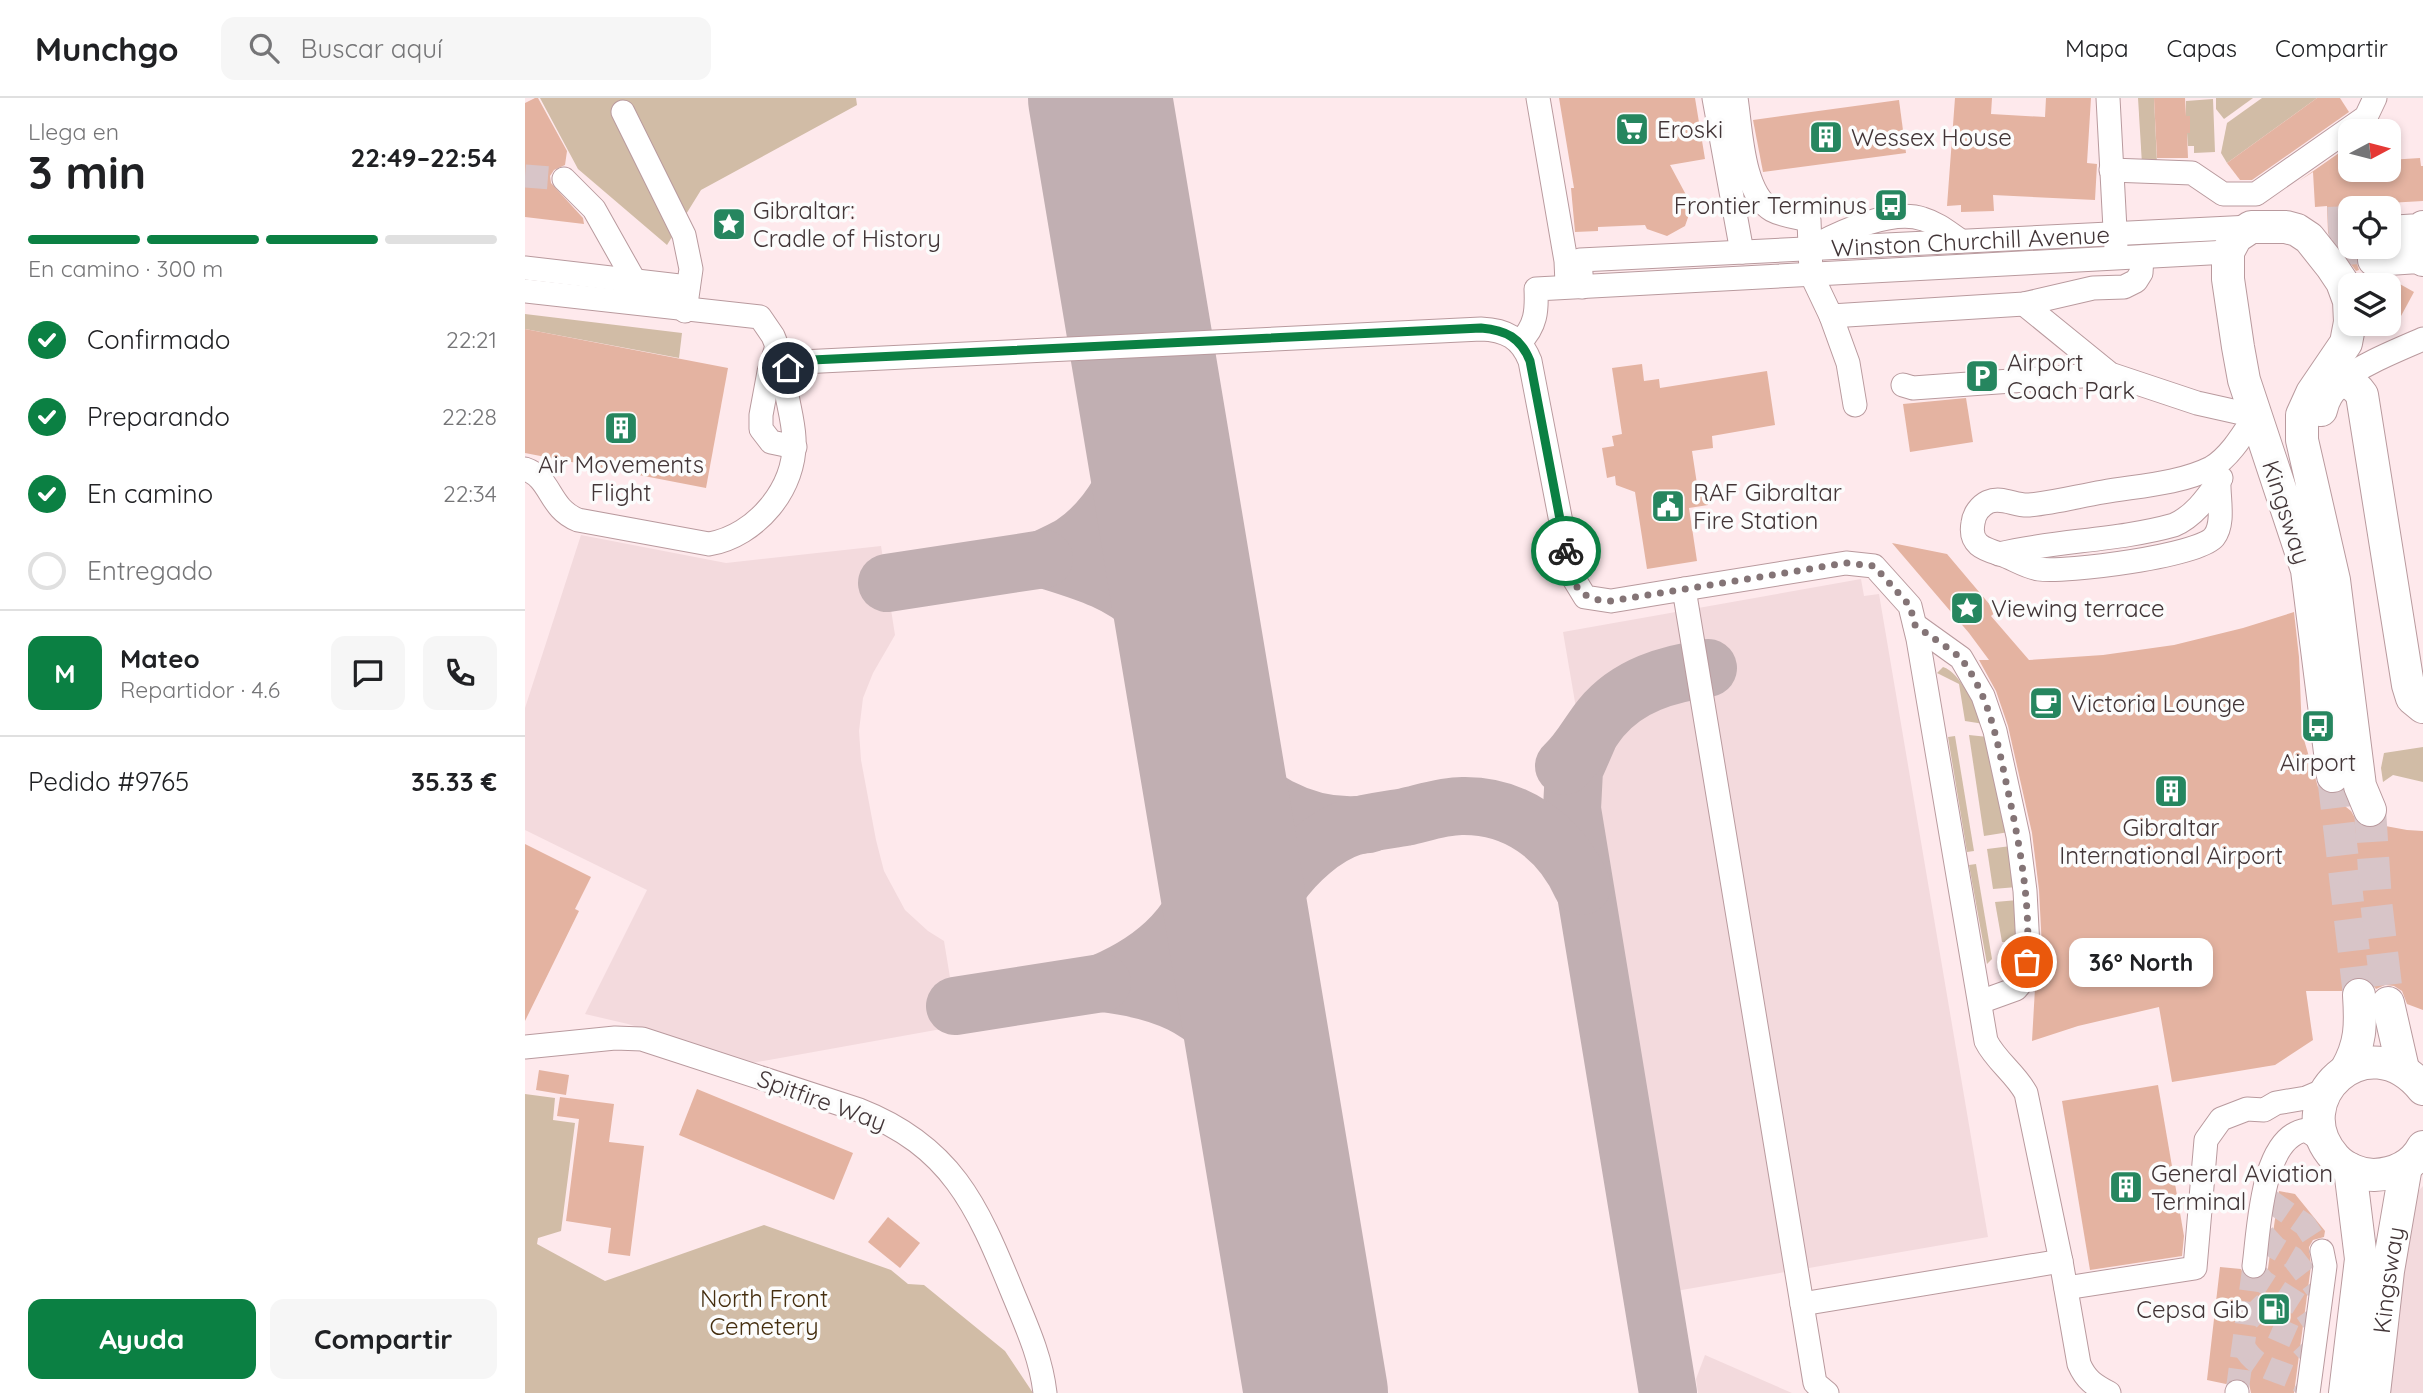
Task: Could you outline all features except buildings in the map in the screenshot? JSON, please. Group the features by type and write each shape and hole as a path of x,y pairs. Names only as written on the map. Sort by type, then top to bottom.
{"highway":[{"path":"2401,219 2423,218"},
{"path":"2228,252 2236,237 2251,227"},
{"name":"Winston Churchill Avenue","path":"2251,227 2323,245 2338,274"},
{"path":"2401,232 2420,230 2423,227"},
{"path":"2401,247 2418,244 2423,246"},
{"name":"Kingsway","path":"2228,252 2228,279 2244,380 2307,570 2333,776"},
{"path":"2401,254 2423,260"},
{"name":"Kingsway","path":"2337,383 2328,391 2322,404 2319,429 2348,588 2371,786 2370,810 2360,786 2332,568 2302,440 2302,415 2312,393 2346,342 2347,336"},
{"path":"2337,383 2347,382 2356,387 2366,408 2408,685 2412,698 2423,707"},
{"path":"2358,995 2360,1040 2354,1056 2336,1080 2319,1115 2315,1135 2339,1162 2368,1175 2388,1174 2414,1157"},
{"path":"2388,1003 2413,1079"},
{"path":"2336,1080 2359,1064 2374,1062 2389,1063 2413,1079"},
{"name":"Kingsway","path":"2374,1393 2390,1258 2414,1157"},
{"name":"Kingsway","path":"2345,1393 2361,1259 2350,1169"}],"street":[{"path":"1538,98 1566,261 1575,287"},
{"path":"1714,98 1742,252"},
{"path":"1736,98 1752,187 1763,203 1771,209 1809,220 1811,274 1831,316 1848,363 1856,405"},
{"path":"2108,98 2116,258"},
{"path":"2111,170 2192,173 2223,194 2256,194 2366,117 2375,98"},
{"path":"623,112 684,235 691,269 685,311"},
{"path":"564,179 594,209 634,280"},
{"name":"Winston Churchill Avenue","path":"1575,287 1580,260 1810,249 1864,224 1908,217 1921,218 1935,224 1961,241 2251,227"},
{"name":"Winston Churchill Avenue","path":"1520,342 1535,320 1536,289 2228,252"},
{"path":"1831,316 2024,304 2093,288 2130,285 2141,273 2142,257"},
{"path":"525,268 688,287"},
{"path":"525,291 685,311 760,317 777,346 767,383 761,429 771,442 795,447"},
{"path":"2024,304 2110,374 2197,403 2255,416 2245,432 2217,463 2198,472 2030,505 1996,500 1987,503 1975,515 1972,525 1973,535 1982,548 2037,569 2059,570 2136,561 2196,548 2214,538 2218,529 2219,480"},
{"path":"525,469 538,476 561,510 578,520 709,544 731,538 761,517 784,484 795,447 784,373 793,364 812,360 903,358 1481,328 1504,332 1520,342 1530,361 1571,574 1577,588 1585,597 1611,601 1846,563 1874,566 1910,606 1986,1041 1993,1054 2019,1080 2026,1093 2061,1261 2079,1364 2084,1377 2109,1393"},
{"path":"2337,383 2353,371 2423,339"},
{"path":"1903,385 1913,388 2110,374"},
{"path":"1999,554 2027,547 2090,541 2184,521 2249,445 2260,445 2267,449"},
{"path":"1684,589 1815,1383 1827,1393"},
{"path":"1915,625 1961,658 1983,696 1995,731 2018,836 2025,891 2028,947 2026,977 2016,989 1980,1002"},
{"name":"Spitfire Way","path":"525,1047 615,1038 642,1039 859,1110 908,1135 946,1167 967,1194 1030,1335 1042,1371 1045,1393"},
{"path":"2066,1288 2196,1268 2206,1140 2221,1119 2247,1109 2264,1110 2276,1103 2306,1098 2336,1080"},
{"path":"2264,1110 2269,1116 2283,1119 2315,1135"},
{"path":"2254,1266 2273,1161 2285,1141 2297,1132 2315,1135"},
{"path":"2307,1390 2325,1266 2322,1251"},
{"path":"1802,1304 2061,1261"}],"shaded area":[{"path":"581,535 726,563 881,546 895,635 873,673 863,698 859,731 861,760 884,871 905,910 928,931 944,941 958,1026 752,1063 628,1024 585,1014 647,890 525,830 525,708"},
{"path":"1861,579 1864,596 1879,594 1988,1237 1676,1291 1563,632"},
{"path":"2423,1186 2423,1393 2389,1393 2410,1208"},
{"path":"1705,1355 1792,1393 1698,1393 1696,1379"}],"green space":[{"path":"540,98 856,98 857,105 701,190 667,245 578,169"},
{"path":"2138,98 2154,98 2157,163 2142,164"},
{"path":"2216,98 2253,98 2224,119 2216,109"},
{"path":"2262,98 2317,98 2227,163 2221,153 2227,123"},
{"path":"2213,99 2215,152 2194,153 2194,146 2188,146 2190,117 2186,116 2186,101"},
{"path":"525,314 682,333 679,358 525,329"},
{"path":"1943,667 1961,683 1984,724 1965,721 1959,684 1937,673"},
{"path":"1969,735 1988,737 2009,832 1984,836"},
{"path":"1955,736 1974,851 1967,852 1948,737"},
{"path":"2423,747 2423,782 2393,775 2383,782 2381,768 2384,753"},
{"path":"2011,846 2017,887 1993,889 1987,849"},
{"path":"1976,864 1992,959 1987,964 1969,865"},
{"path":"2018,900 2020,942 2002,942 1995,902"},
{"name":"North Front Cemetery","path":"525,1094 555,1098 553,1120 575,1123 561,1231 538,1238 537,1244 605,1281 764,1225 891,1270 908,1284 924,1285 1005,1351 1033,1393 525,1393"}],"taxiway":[{"path":"1144,362 1142,427 1128,476 1110,507 1087,533 1070,546 1044,559 1112,584 1137,599 1155,616 1194,676 1212,734 1226,761 1241,779 1259,794 1300,816 1346,825 1369,824"},
{"path":"887,583 1044,559"},
{"path":"1564,766 1601,718 1623,697 1664,678 1708,668"},
{"path":"1588,738 1574,770 1572,809 1668,1393"},
{"path":"1255,1024 1255,953 1258,935 1270,902 1279,886 1302,859 1321,843 1342,831 1448,807 1482,807 1500,811 1534,827 1549,839 1573,868 1582,886"},
{"path":"1219,811 1205,881 1186,920 1158,950 1102,983 1163,996 1197,1013 1213,1025 1245,1065 1270,1116"},
{"path":"955,1006 1102,983"}],"runway":[{"path":"1100,98 1316,1393"}],"tunnel":[{"path":"525,176 564,179"},
{"path":"2328,223 2338,223"},
{"path":"2333,250 2338,250"},
{"path":"2333,776 2359,995"},
{"path":"2370,810 2376,901 2388,1003"},
{"path":"2269,1200 2305,1225 2322,1251"},
{"path":"2264,1235 2276,1248 2293,1258 2317,1289"},
{"path":"2237,1392 2254,1266"},
{"path":"2253,1270 2264,1282 2303,1307 2313,1321"},
{"path":"2249,1303 2272,1327 2295,1337 2308,1351"},
{"path":"2243,1345 2255,1361 2304,1384"}],"way so far":[{"path":"1566,551 1577,588 1585,597 1599,601 1846,563 1874,566 1910,606 1915,625 1961,658 1983,696 1995,731 2018,836 2025,891 2027,962"}],"place":[{"name":"Eroski","path":"1632,129"},
{"name":"Wessex House","path":"1826,137"},
{"name":"Frontier Terminus","path":"1891,205"},
{"name":"Gibraltar: Cradle of History","path":"729,224"},
{"name":"Airport Coach Park","path":"1982,376"},
{"name":"Air Movements Flight","path":"621,428"},
{"name":"RAF Gibraltar Fire Station","path":"1668,506"},
{"name":"Viewing terrace","path":"1967,608"},
{"name":"Victoria Lounge","path":"2046,703"},
{"name":"Airport","path":"2318,726"},
{"name":"Gibraltar International Airport","path":"2171,791"},
{"name":"36° North","path":"2027,962"},
{"name":"General Aviation Terminal","path":"2126,1187"},
{"name":"Cepsa Gib","path":"2274,1309"}],"route":[{"path":"788,368 793,364 812,360 903,358 1493,329 1520,342 1530,361 1566,551"}]}
